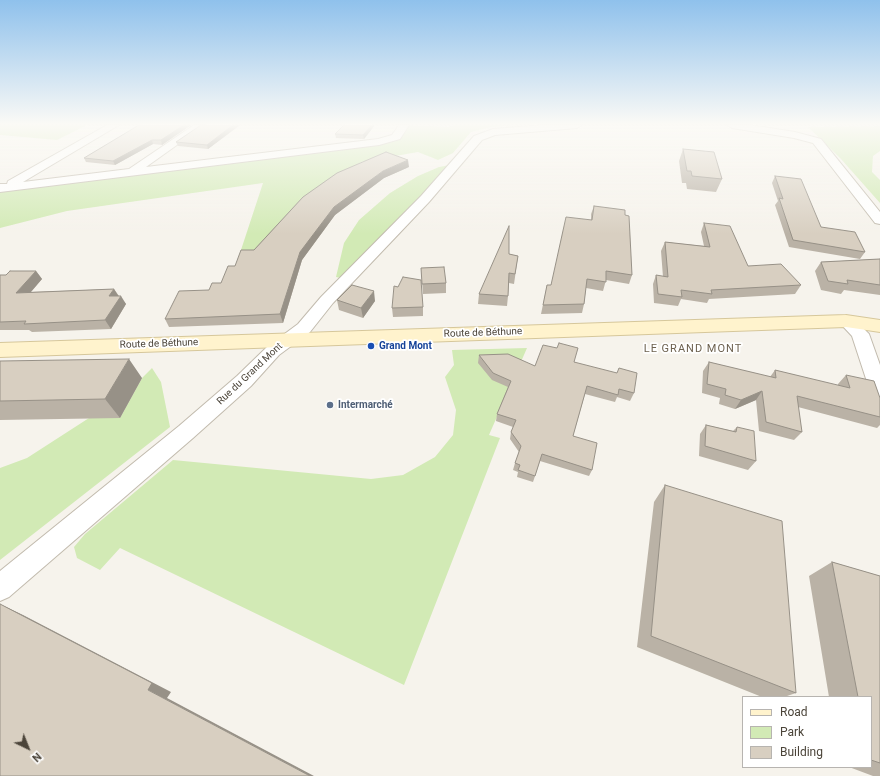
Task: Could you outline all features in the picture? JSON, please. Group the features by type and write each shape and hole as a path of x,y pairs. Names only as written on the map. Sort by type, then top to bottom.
{"main road":[{"name":"Route de Béthune","path":"846,321 880,312"},
{"name":"Route de Béthune","path":"0,350 846,321 880,326"}],"street":[{"path":"4,187 50,161"},
{"path":"131,172 147,161"},
{"path":"4,187 220,161"},
{"name":"Rue du Grand Mont","path":"0,588 192,427 244,381 273,351 304,328 327,300 426,198 458,161"},
{"path":"833,161 880,220"},
{"path":"846,321 860,334 880,391"}],"green space":[{"path":"246,161 365,161 361,162 262,252 240,253 263,183 67,211 0,228 0,190"},
{"path":"843,161 873,161 872,172 880,180 880,203"},
{"path":"450,165 345,279 336,277 344,243 359,220 390,193 418,176 439,167"},
{"path":"527,348 489,435 500,438 404,685 120,548 100,570 77,558 74,547 85,534 173,460 371,479 403,475 435,457 453,435 456,410 445,377 454,365 452,350"},
{"path":"152,368 161,382 170,427 0,560 0,468 27,458 89,418 120,418 142,378"}],"building":[{"path":"365,161 405,161 383,171 334,207 300,252 280,314 165,319 179,291 209,290 212,283 221,283 228,266 235,266 241,250 254,250 303,197 337,173"},
{"path":"685,161 717,161 722,179 692,176 691,171 687,171"},
{"path":"775,176 801,179 821,227 855,232 865,252 793,240 779,198 783,199"},
{"path":"594,206 625,210 625,215 629,216 632,275 606,271 606,282 587,279 584,304 543,305 547,285 551,285 566,217 592,220"},
{"path":"704,223 730,226 748,266 781,264 801,285 711,290 712,294 681,290 682,297 658,294 656,275 668,277 665,242 710,247"},
{"path":"509,226 509,254 518,256 515,274 509,273 508,296 479,294"},
{"path":"880,259 880,285 847,280 848,284 828,281 821,262"},
{"path":"444,267 446,283 422,284 421,268"},
{"path":"10,271 36,271 16,293 114,289 109,296 121,296 105,320 24,324 26,321 0,322 0,275 6,275"},
{"path":"403,277 421,280 423,307 392,308 394,286 398,287"},
{"path":"352,285 374,291 361,308 337,300"},
{"path":"559,343 578,348 574,362 617,373 619,368 637,373 634,393 619,389 618,395 587,386 573,436 597,443 592,470 542,454 535,476 518,470 520,465 515,463 521,446 511,432 516,420 497,414 511,381 493,373 479,355 508,354 535,366 543,345 557,348"},
{"path":"129,359 105,399 0,401 0,361"},
{"path":"709,362 776,378 775,370 850,388 846,375 874,381 880,398 880,417 797,396 802,432 766,422 762,391 741,400 725,395 726,389 707,384"},
{"path":"706,425 736,432 737,427 754,431 756,461 705,446"},
{"path":"665,485 782,521 796,693 651,636"},
{"path":"832,562 880,576 880,763 872,760 872,696 858,696"},
{"path":"0,604 152,683 148,690 310,776 0,776"}],"place":[{"name":"Grand Mont","path":"371,346"},
{"name":"Intermarché","path":"330,405"}],"district":[{"name":"LE GRAND MONT","path":"693,349"}]}
